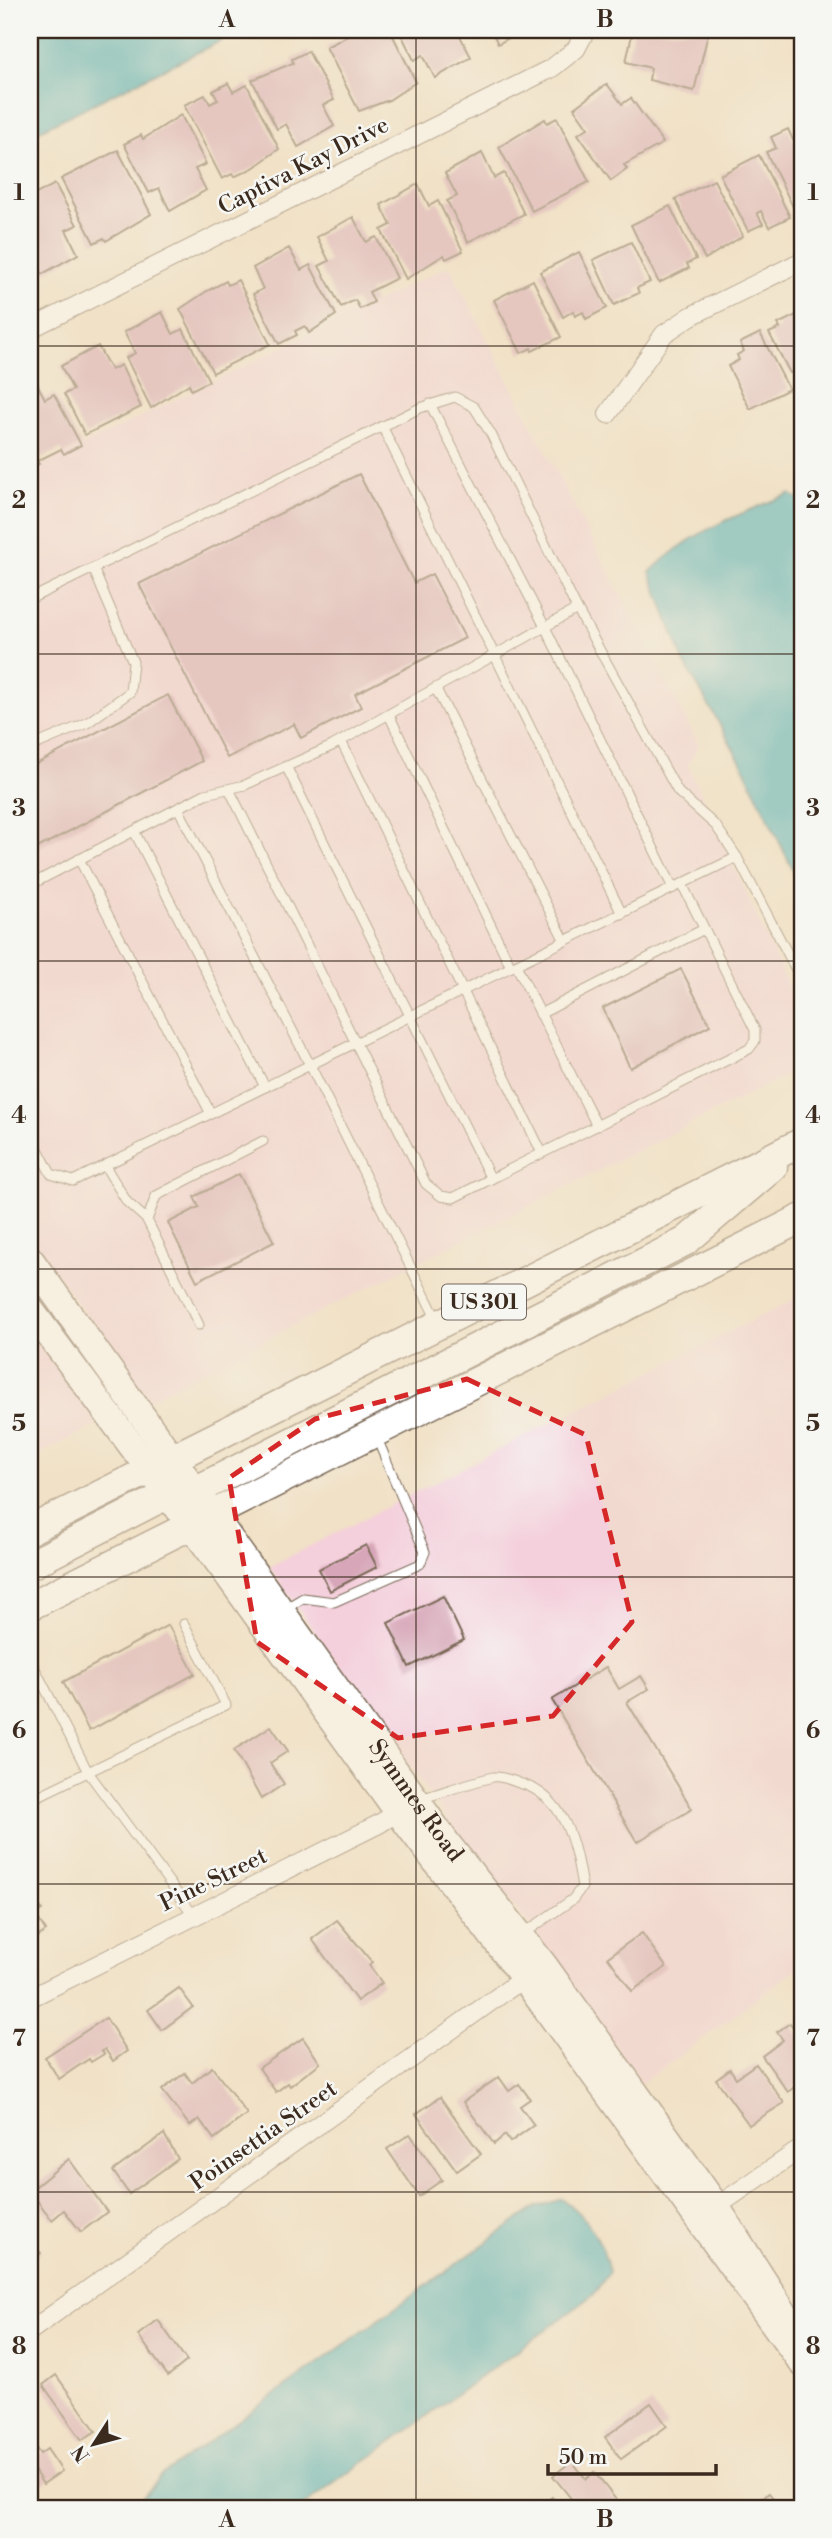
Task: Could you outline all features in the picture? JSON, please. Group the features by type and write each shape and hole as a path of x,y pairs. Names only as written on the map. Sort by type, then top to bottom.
{"main road":[{"name":"US 301","path":"30,1531 799,1144"},
{"path":"30,1565 686,1241 733,1204 799,1144"},
{"name":"US 301","path":"30,1606 802,1218"}],"street":[{"name":"Captiva Kay Drive","path":"30,329 552,68 576,48 586,30"},
{"path":"608,414 664,334 691,316 802,261"},
{"name":"Symmes Road","path":"30,1259 162,1465 407,1806 521,1936 706,2213 802,2363"},
{"name":"Symmes Road","path":"30,1309 162,1465"},
{"name":"Symmes Road","path":"201,1519 281,1611 407,1806 524,1978 802,2341"},
{"name":"Pine Street","path":"30,1998 379,1825 407,1806"},
{"name":"Poinsettia Street","path":"30,2331 524,1978"},
{"path":"706,2213 802,2148"}],"lane":[{"path":"30,599 382,426 430,404 454,397 474,407 491,433 577,609 672,782 678,792 716,827 737,857 802,981"},
{"path":"229,789 426,1184 441,1196 453,1198 741,1054 755,1041 755,1030 704,929 678,886 430,404"},
{"path":"382,426 622,914"},
{"path":"30,747 87,723 130,692 133,662 93,568"},
{"path":"30,886 205,794 229,789 341,741 577,609"},
{"path":"436,689 565,941"},
{"path":"388,715 513,966 597,1126"},
{"path":"341,741 542,1153"},
{"path":"286,766 491,1179"},
{"path":"178,808 439,1324"},
{"path":"134,831 265,1087"},
{"path":"30,1134 51,1174 73,1181 737,857"},
{"path":"79,859 211,1114"},
{"path":"540,1014 704,929"},
{"path":"147,1220 156,1196 263,1141"},
{"path":"105,1166 127,1202 147,1220 198,1325"},
{"path":"281,1611 303,1598 334,1602 420,1564 425,1552 374,1432"},
{"path":"30,1800 226,1705 184,1624"},
{"path":"30,1659 88,1772 194,1916"},
{"path":"407,1806 496,1776 532,1787 551,1799 564,1817 582,1887 573,1899 521,1936"}],"highlighted area":[{"path":"467,1379 586,1435 632,1622 553,1716 398,1738 257,1642 229,1478 315,1419"}],"shaded area":[{"path":"449,266 699,745 688,765 802,1017 802,1067 147,1400 30,1237 30,471"},
{"path":"802,1295 802,1965 641,2084 540,1939 458,1835 269,1567"},
{"path":"30,1331 98,1424 30,1459"}],"water":[{"path":"30,30 243,30 30,135"},
{"path":"790,494 802,501 802,889 742,764 683,660 650,572 698,535"},
{"path":"562,2199 587,2222 603,2251 609,2273 592,2296 300,2508 142,2508 139,2502 161,2476 536,2207"}],"building":[{"path":"359,30 390,30 416,82 389,100 359,111 326,47"},
{"path":"399,30 472,30 460,36 471,57 435,78 423,55 414,60"},
{"path":"491,30 524,30 498,44"},
{"path":"633,30 709,30 694,91 649,80 651,68 626,62"},
{"path":"308,51 334,100 323,105 334,126 298,147 286,124 277,129 252,80 293,63 292,59"},
{"path":"228,83 233,92 247,85 279,149 253,168 234,177 232,174 222,179 184,105 205,95 210,104 218,100 213,91"},
{"path":"607,84 622,104 631,98 663,143 624,165 627,169 611,181 578,134 588,128 574,108"},
{"path":"181,115 206,164 195,169 206,190 170,211 159,188 149,193 124,144 141,135 143,139"},
{"path":"557,118 589,182 532,211 499,147 545,119 547,123"},
{"path":"788,129 793,140 802,135 802,210 796,213 766,152 776,148 771,137"},
{"path":"118,150 151,214 106,241 104,238 94,243 61,179"},
{"path":"482,153 494,178 504,173 524,214 468,242 447,201 457,196 445,173"},
{"path":"759,155 790,217 769,227 761,211 757,213 763,224 748,231 720,175"},
{"path":"714,180 743,236 705,259 675,199"},
{"path":"55,184 77,225 66,230 78,254 42,274 30,250 30,197"},
{"path":"418,184 429,206 438,201 463,251 446,259 444,255 406,279 381,230 391,225 381,205"},
{"path":"670,206 696,259 687,264 689,268 659,283 631,225"},
{"path":"353,217 366,242 376,237 397,278 369,292 374,302 360,309 355,300 341,307 319,266 329,261 317,237"},
{"path":"631,242 650,282 637,288 639,293 614,305 593,260"},
{"path":"289,248 301,270 310,265 336,315 309,333 305,326 295,331 297,335 279,344 253,294 263,289 253,268"},
{"path":"579,252 607,308 586,319 583,312 575,316 573,311 563,317 540,272"},
{"path":"238,280 270,344 213,373 180,309 226,281 228,285"},
{"path":"533,280 561,337 532,351 531,348 521,353 494,300"},
{"path":"162,312 173,334 183,329 209,381 191,390 189,384 151,408 126,358 135,353 124,332"},
{"path":"802,312 802,375 797,378 793,372 790,373 769,333 780,328 778,324"},
{"path":"760,333 789,389 750,409 728,366 739,360 737,355 744,351 740,343"},
{"path":"98,346 111,370 121,365 141,407 85,435 64,394 73,390 61,366"},
{"path":"33,376 45,399 54,394 81,445 64,454 61,449 37,461 39,464 30,469 30,378"},
{"path":"359,474 414,583 432,574 465,638 355,694 361,707 301,738 294,724 227,758 139,584"},
{"path":"168,695 202,761 30,852 30,767"},
{"path":"681,969 710,1025 630,1068 603,1008"},
{"path":"239,1174 274,1242 197,1281 168,1223 199,1207 194,1197"},
{"path":"366,1545 377,1567 330,1591 319,1569"},
{"path":"443,1596 464,1640 409,1667 388,1623"},
{"path":"168,1625 195,1674 89,1731 63,1682"},
{"path":"606,1667 619,1689 641,1676 649,1689 627,1702 692,1809 637,1842 552,1700"},
{"path":"271,1726 288,1751 270,1763 284,1784 261,1799 234,1750"},
{"path":"30,1891 42,1910 35,1914 46,1931 30,1942"},
{"path":"337,1920 372,1962 369,1965 382,1983 357,2001 312,1939"},
{"path":"642,1933 666,1967 632,1991 608,1957"},
{"path":"179,1988 193,2007 162,2030 148,2010"},
{"path":"106,2018 127,2051 113,2061 105,2049 102,2051 104,2054 91,2062 89,2059 59,2079 45,2057"},
{"path":"790,2023 802,2039 802,2089 798,2084 788,2092 762,2056 783,2040 777,2032"},
{"path":"303,2038 320,2063 290,2086 288,2083 276,2092 259,2068"},
{"path":"756,2064 784,2103 749,2125 716,2079 730,2069 736,2078"},
{"path":"212,2067 247,2114 214,2139 199,2119 190,2126 162,2090 185,2073 192,2083"},
{"path":"499,2077 509,2091 519,2084 530,2099 520,2106 534,2125 510,2142 505,2135 494,2144 463,2102"},
{"path":"440,2097 481,2154 457,2171 416,2114"},
{"path":"164,2134 178,2159 129,2194 113,2171"},
{"path":"410,2134 442,2180 419,2196 387,2149"},
{"path":"69,2159 107,2212 81,2232 64,2210 52,2220 30,2191"},
{"path":"30,2238 41,2253 30,2262"},
{"path":"158,2320 187,2361 168,2376 138,2335"},
{"path":"56,2375 96,2431 82,2440 43,2385"},
{"path":"651,2403 667,2426 621,2459 605,2437"},
{"path":"30,2440 40,2454 47,2449 62,2471 43,2484 30,2464"},
{"path":"572,2461 586,2479 594,2472 621,2506 575,2508 577,2506 553,2476"},
{"path":"769,2493 781,2508 750,2508"},
{"path":"552,2497 560,2508 538,2508"}]}
